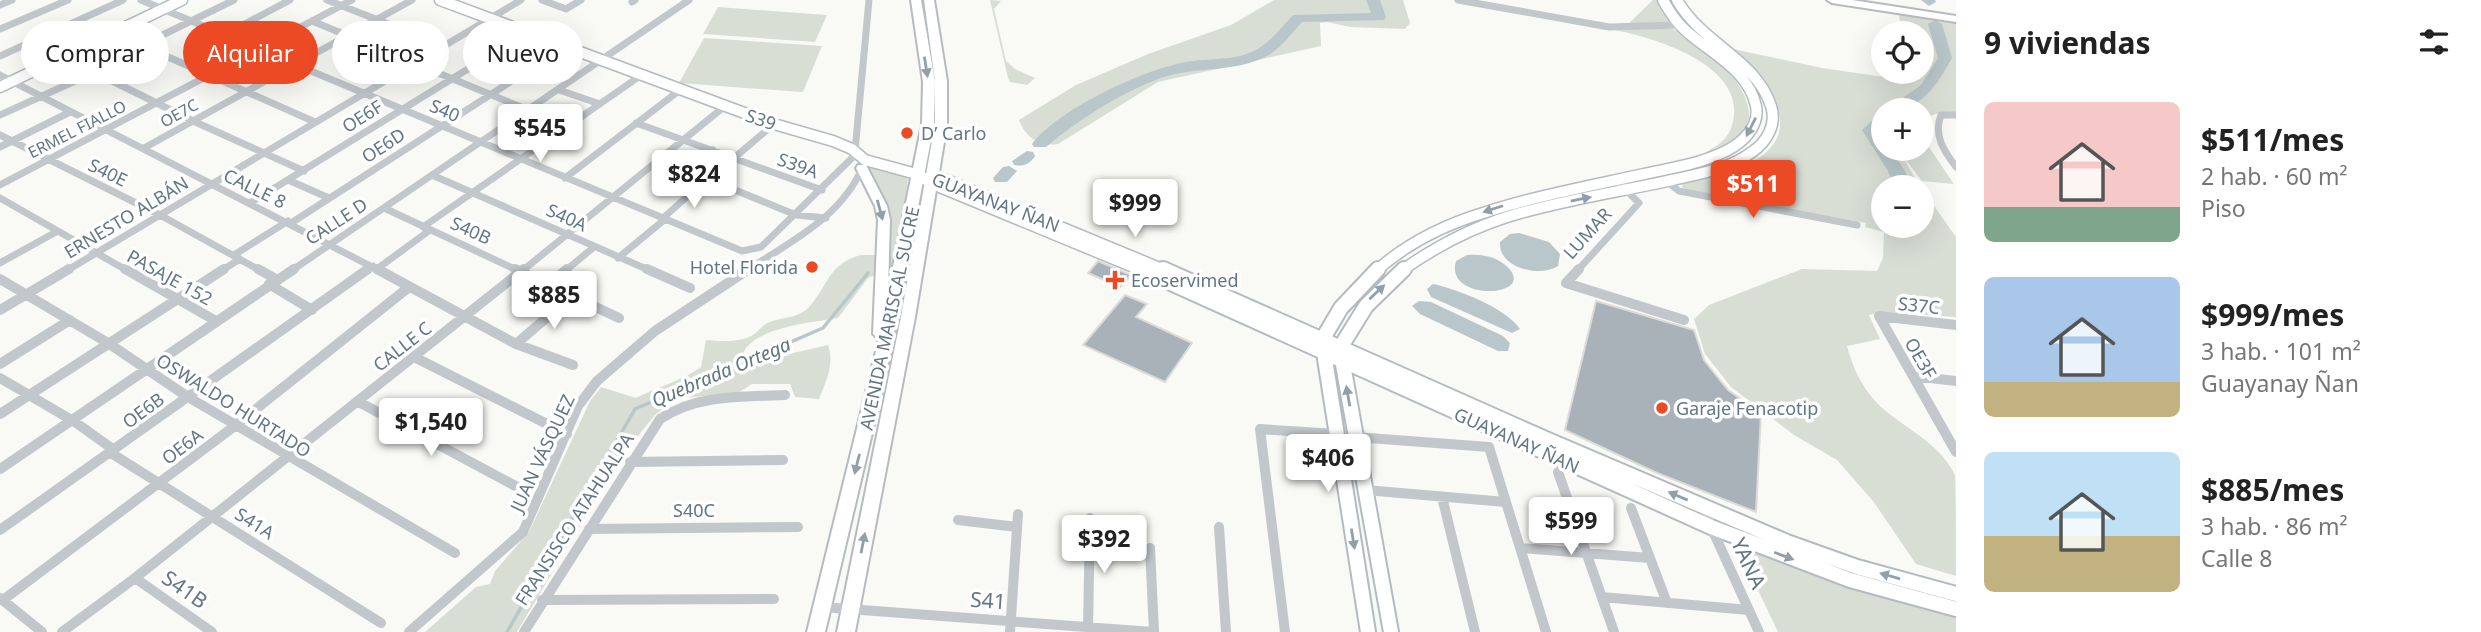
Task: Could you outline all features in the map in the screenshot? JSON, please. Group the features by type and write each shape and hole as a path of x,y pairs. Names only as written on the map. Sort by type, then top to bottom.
{"main road":[{"path":"139,21 182,0"},
{"path":"1368,632 1322,346 1335,314 1351,293 1381,267 1425,237 1473,216 1511,204 1695,162 1736,146 1749,134 1756,120 1752,96 1742,79 1727,62 1679,26 1664,0"},
{"path":"1391,632 1340,354 1352,322 1367,301 1395,275 1438,247 1485,225 1522,213 1726,165 1758,147 1769,133 1772,124 1772,107 1768,98 1748,69 1694,27 1676,0"},
{"path":"1832,0 1956,19"},
{"path":"1884,0 1956,11"},
{"path":"917,5 930,5"},
{"name":"AVENIDA MARISCAL SUCRE","path":"917,5 929,82 927,178"},
{"name":"AVENIDA MARISCAL SUCRE","path":"816,632 879,374 897,286 913,245 942,107 930,5"},
{"name":"S39","path":"601,62 774,124 833,141 855,151 864,164"},
{"path":"0,88 21,78"},
{"path":"1752,96 1768,98"},
{"path":"864,164 881,205 884,220 879,374"},
{"name":"GUAYANAY ÑAN","path":"927,178 1340,354 1546,446 1711,527 1850,580 1956,609"},
{"name":"AVENIDA MARISCAL SUCRE","path":"846,632 913,285 913,245"}],"street":[{"path":"0,5 12,0"},
{"path":"0,29 68,0"},
{"path":"78,21 124,0"},
{"name":"S40","path":"141,0 192,21"},
{"path":"192,21 234,0"},
{"path":"250,21 290,0"},
{"path":"327,0 382,21"},
{"name":"ERMEL FIALLO","path":"312,21 352,0"},
{"name":"OE7C","path":"374,21 411,0"},
{"path":"440,0 493,21"},
{"name":"ERNESTO ALBÁN","path":"449,42 521,0"},
{"path":"542,0 566,9 581,0"},
{"name":"CALLE D","path":"0,469 74,421 272,281 601,62 689,0"},
{"path":"796,215 840,172 855,151 869,0"},
{"path":"1458,0 1609,27 1679,26"},
{"path":"0,56 21,47"},
{"path":"583,55 601,62"},
{"name":"OE6F","path":"250,204 463,72"},
{"name":"S40","path":"318,73 736,250 761,247 796,215"},
{"name":"CALLE 8","path":"0,75 289,222 516,344 573,365"},
{"path":"449,76 528,110"},
{"name":"OE6B","path":"0,530 375,268 473,193 640,76"},
{"path":"0,115 69,84"},
{"path":"119,84 193,121 304,170"},
{"name":"ERMEL FIALLO","path":"0,185 194,84"},
{"path":"232,84 315,122"},
{"name":"OE7C","path":"144,148 260,84"},
{"name":"ERNESTO ALBÁN","path":"0,310 379,84"},
{"name":"OE6D","path":"0,414 289,222 507,84"},
{"path":"559,90 600,104"},
{"path":"565,178 680,90"},
{"name":"CALLE C","path":"62,632 135,578 466,316 724,106"},
{"path":"0,147 71,111"},
{"path":"1956,115 1941,115 1937,123 1940,145 1956,167"},
{"name":"S39A","path":"636,123 822,190"},
{"path":"734,158 774,124"},
{"name":"S40E","path":"0,135 160,215 237,257 312,310"},
{"path":"713,150 689,171 796,215 826,218"},
{"name":"S39","path":"864,164 927,178"},
{"name":"JUAN VÁSQUEZ","path":"409,632 523,532 578,406 597,381 639,344 826,218 848,194 864,164"},
{"name":"S40A","path":"432,175 690,288"},
{"path":"618,258 708,178"},
{"path":"288,180 330,198"},
{"path":"1616,180 1627,190"},
{"path":"1666,181 1679,191 1857,225"},
{"name":"LUMAR","path":"1627,190 1639,203 1565,285 1684,320"},
{"name":"PASAJE 152","path":"0,198 216,321"},
{"name":"S40B","path":"384,208 620,318"},
{"path":"0,263 56,232"},
{"path":"549,284 594,247"},
{"name":"OSWALDO HURTADO","path":"0,279 108,343 188,397 455,553"},
{"name":"OE6A","path":"1,599 236,425 409,287"},
{"path":"516,344 573,295"},
{"name":"S37C","path":"1879,316 1956,325"},
{"name":"OE3F","path":"1879,316 1956,452"},
{"path":"0,364 70,320"},
{"path":"414,357 567,434"},
{"path":"1913,376 1956,380"},
{"name":"S41A","path":"0,378 74,421 158,484 381,623"},
{"name":"FRANSISCO ATAHUALPA","path":"524,632 630,462 660,419 689,402 785,395"},
{"path":"357,401 521,489"},
{"path":"1285,632 1260,429 1336,434"},
{"path":"1355,437 1489,447 1546,632"},
{"name":"GUAYANAY ÑAN","path":"1546,446 1857,567 1956,594"},
{"path":"630,462 783,460"},
{"path":"1558,472 1614,632"},
{"path":"1365,490 1506,502"},
{"path":"1442,496 1475,632"},
{"path":"1631,508 1667,603"},
{"name":"YANA","path":"1706,508 1711,527 1759,632"},
{"path":"1010,627 1018,514"},
{"path":"1088,630 1090,518"},
{"path":"958,520 1017,527"},
{"name":"S40C","path":"590,528 798,527"},
{"path":"1219,527 1226,632"},
{"path":"1150,548 1153,632"},
{"path":"1520,548 1650,558"},
{"name":"S41B","path":"135,578 212,632"},
{"path":"1602,597 1749,610"},
{"path":"1,599 42,632"},
{"path":"542,600 774,599"},
{"name":"S41","path":"822,607 1010,627 1153,632"}],"shaded area":[{"path":"990,0 1001,1 994,9 1006,61 1015,69 1035,78 1027,85 1010,82 1008,78"},
{"path":"1274,0 1403,0 1410,23 1405,29 1320,23 1321,46 1158,82 1058,144 1045,144 1034,140 1019,120 1076,85 1148,54 1231,25"},
{"path":"1653,0 1660,0 1672,23 1629,23"},
{"path":"718,7 827,15 815,42 703,34"},
{"path":"1899,15 1956,23 1956,113 1934,115 1934,98 1871,98 1871,161 1905,161 1913,175 1871,175 1871,229 1865,227 1866,223 1689,191 1682,187 1683,182 1736,169 1760,157 1774,144 1780,129 1779,113 1772,96 1762,80 1733,49 1822,68 1871,75 1871,84 1934,84 1934,21 1900,21"},
{"path":"1660,27 1677,31 1696,42 1732,75 1744,94 1749,113 1745,130 1731,144 1703,154 1724,139 1733,123 1732,97 1723,81 1709,67 1691,56 1651,39 1615,30"},
{"path":"704,38 822,46 803,92 679,83"},
{"path":"1934,155 1954,184 1934,182 1934,175 1917,175 1907,161 1934,161"},
{"path":"867,163 908,178 893,282 883,280 876,187"},
{"path":"1934,206 1956,237 1956,317 1883,312 1869,315 1880,339 1847,346 1858,376 1871,397 1940,453 1955,475 1956,576 1916,564 1873,501 1837,460 1794,435 1731,387 1705,354 1694,319 1709,305 1802,269 1877,271 1883,258 1884,238 1934,238"},
{"path":"1519,233 1549,242 1560,254 1558,266 1531,271 1513,264 1501,251 1500,242 1510,234"},
{"path":"861,255 877,255 875,275 868,278 838,318 770,332 749,345 743,354 750,363 828,345 830,366 819,399 795,397 790,384 752,384 738,393 682,398 668,404 654,416 619,460 517,632 425,632 476,587 490,584 495,571 529,532 590,401 601,387 636,398 685,376 701,367 706,340 742,339 753,335 768,323 801,313 810,306 835,269"},
{"path":"1467,255 1487,256 1500,261 1513,275 1512,284 1490,291 1476,290 1464,284 1456,275 1456,261"},
{"path":"1433,284 1455,290 1493,307 1520,329 1512,333 1431,297 1427,289"},
{"path":"1419,301 1431,302 1503,336 1510,343 1508,351 1498,351 1420,314 1412,306"},
{"path":"1737,546 1847,586 1956,617 1956,632 1778,632"}],"building":[{"name":"Ecoservimed","path":"1098,261 1131,275 1120,287 1088,273"},
{"path":"1125,295 1147,304 1136,317 1192,343 1165,382 1083,345"},
{"name":"Garaje Fenacotip","path":"1596,301 1694,330 1704,360 1715,374 1728,390 1761,413 1756,512 1657,473 1565,430"}],"waterway":[{"name":"Quebrada Ortega","path":"1040,144 1086,109 1138,82 1175,69 1245,59 1260,53 1278,40 1298,18 1379,17 1373,0"},
{"path":"1912,98 1927,88 1945,58 1935,24"},
{"name":"Quebrada Ortega","path":"1020,161 1027,156"},
{"path":"1889,161 1898,175"},
{"name":"Quebrada Ortega","path":"1001,178 1009,171"},
{"name":"Quebrada Ortega","path":"507,632 635,409 823,328 868,273"}],"place":[{"name":"D’ Carlo","path":"907,133"},
{"name":"Hotel Florida","path":"812,267"},
{"name":"Ecoservimed","path":"1115,280"},
{"name":"Garaje Fenacotip","path":"1662,408"}]}
